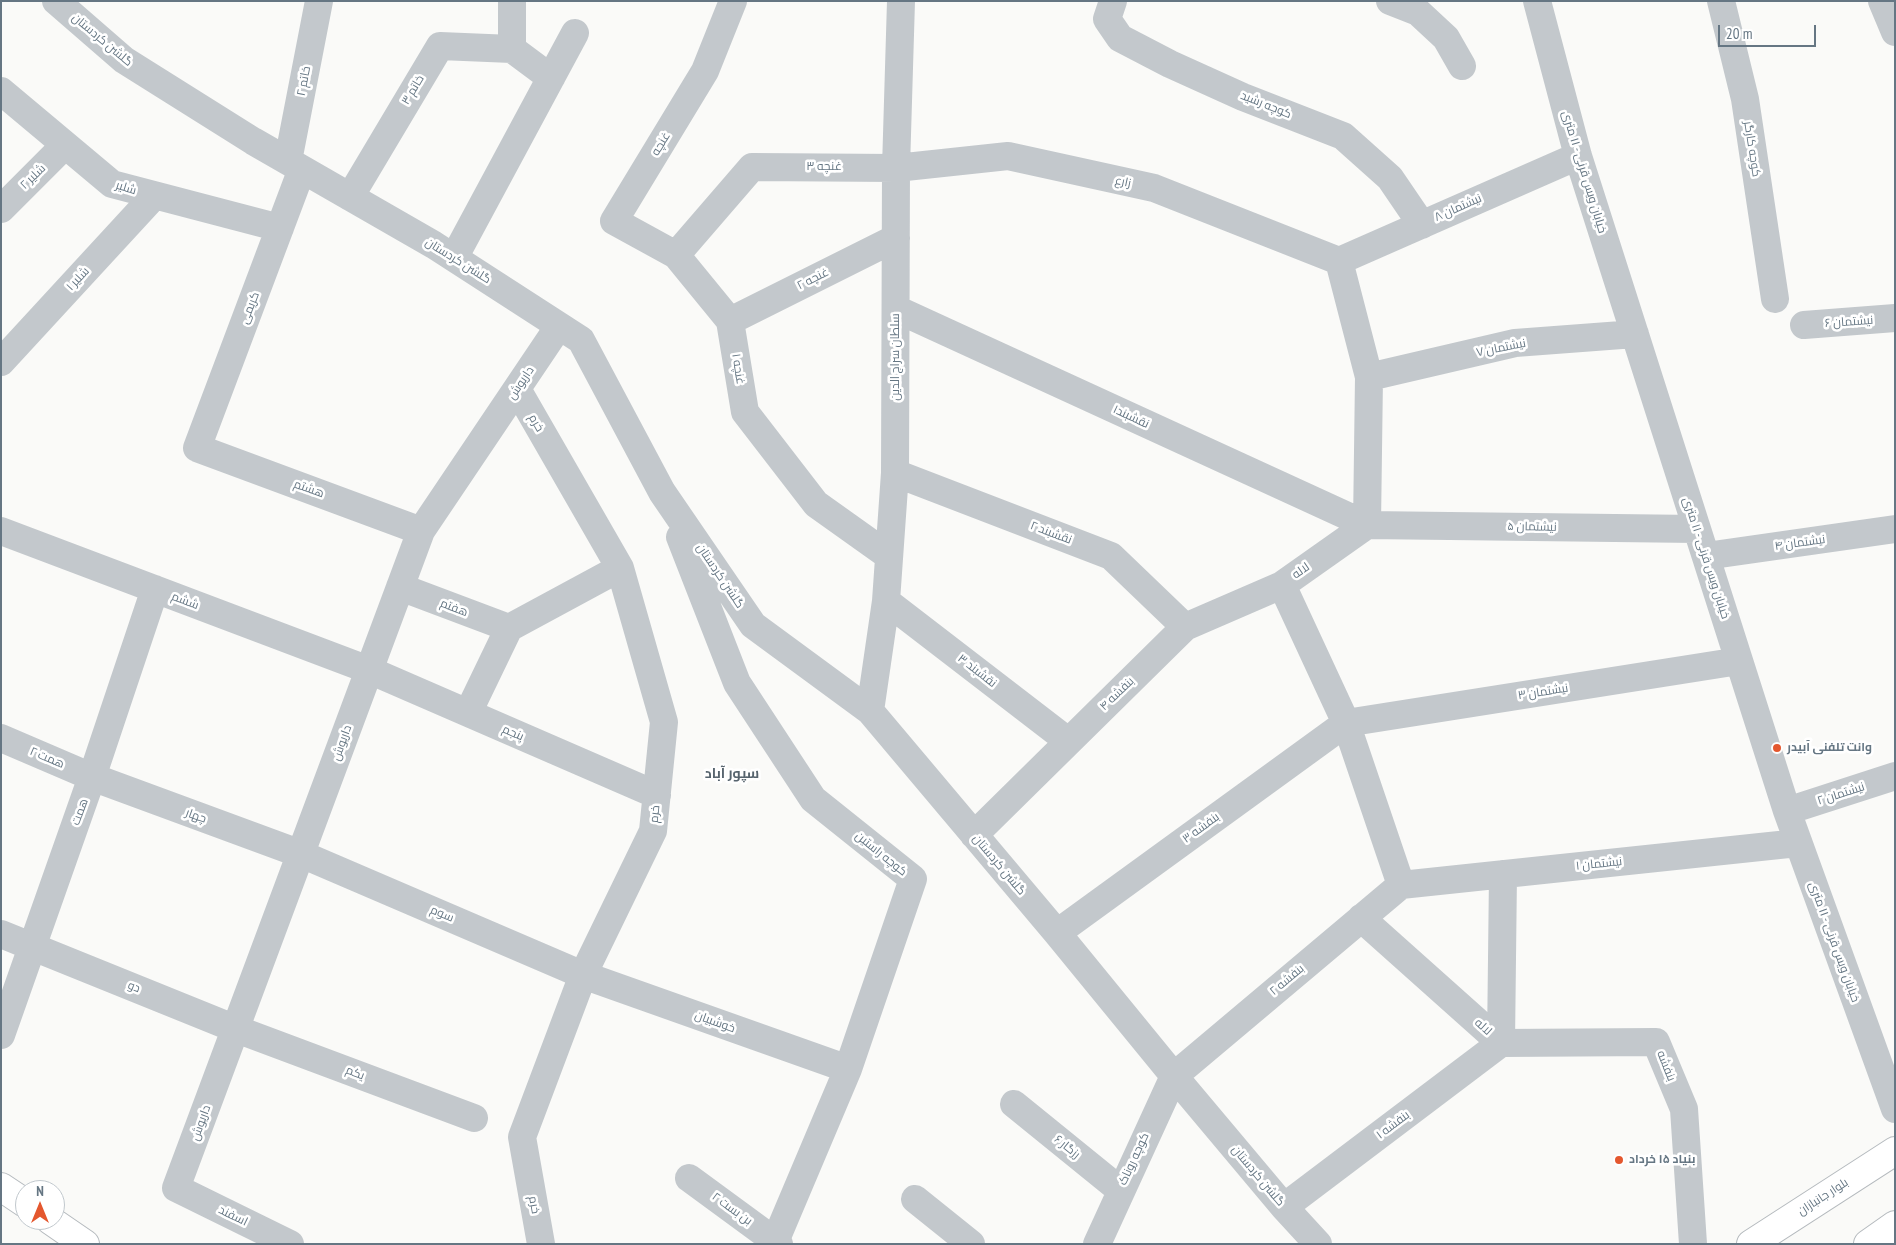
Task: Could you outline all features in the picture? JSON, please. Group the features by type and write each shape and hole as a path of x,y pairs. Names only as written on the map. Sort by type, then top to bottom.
{"main road":[{"name":"بلوار جانبازان","path":"1751,1244 1895,1151"},
{"path":"1,1187 15,1196"},
{"path":"1868,1244 1895,1225"},
{"path":"65,1230 85,1244"}],"street":[{"name":"گلشن کردستان","path":"56,1 124,60 253,141 454,258 581,340 662,492 753,625 870,711 1284,1207 1318,1244"},
{"name":"خاتم ۲","path":"295,165 319,1"},
{"path":"512,1 512,49 552,78"},
{"name":"غنچه","path":"676,255 614,221 706,71 732,1"},
{"name":"سلطان سراج الدین","path":"870,711 886,601 895,472 896,168 901,1"},
{"name":"کوچه رشید","path":"1113,1 1107,19 1120,38 1170,64 1243,97 1343,136 1390,178 1422,224"},
{"path":"1390,1 1418,12 1446,38 1462,66"},
{"name":"خیابان ویس قرنی - ۱۱ متری","path":"1537,1 1578,156 1787,811 1895,1109"},
{"name":"کوچه کارگر","path":"1721,1 1744,99 1775,299"},
{"path":"1882,1 1895,32"},
{"path":"454,258 575,33"},
{"name":"خاتم ۳","path":"350,197 440,46 512,49"},
{"name":"شلیر","path":"1,91 112,184 280,228"},
{"name":"شلیر ۲","path":"1,208 66,146"},
{"name":"زارع","path":"896,168 1008,156 1154,188 1339,261"},
{"name":"نیشتمان ۸","path":"1339,261 1578,156"},
{"name":"کریمی","path":"197,448 280,228 295,165"},
{"name":"غنچه ۳","path":"676,255 752,167 896,168"},
{"name":"شلیر ۱","path":"1,362 154,196"},
{"name":"غنچه ۲","path":"730,321 896,238"},
{"path":"676,255 730,321"},
{"path":"1339,261 1369,377 1367,525"},
{"name":"نقشبند۱","path":"896,309 1367,525"},
{"name":"نیشتمان ۶","path":"1804,325 1895,318"},
{"name":"غنچه ۱","path":"730,321 744,412 816,504 889,556"},
{"name":"داریوش","path":"176,1188 420,531 560,326"},
{"name":"نیشتمان ۷","path":"1369,377 1515,343 1635,334"},
{"name":"خرم","path":"517,389 620,568 664,722 653,832 583,975 522,1137 541,1244"},
{"name":"هشتم","path":"197,448 420,531"},
{"name":"نقشبند ۲","path":"895,472 1111,556 1185,627"},
{"name":"کوچه راستین","path":"662,492 737,683 813,799 913,879 848,1069 776,1243"},
{"name":"نیشتمان ۵","path":"1367,525 1697,529"},
{"name":"لاله","path":"1367,525 1282,585 1346,723 1400,885"},
{"name":"نیشتمان ۴","path":"1706,556 1895,529"},
{"name":"ششم","path":"1,531 369,670"},
{"path":"468,713 509,628 620,568"},
{"name":"بنفشه ۴","path":"974,835 1185,627 1282,585"},
{"name":"هفتم","path":"400,587 509,628"},
{"name":"همت","path":"1,1035 92,777 155,590"},
{"name":"نقشبند ۳","path":"886,601 1068,741"},
{"name":"نیشتمان ۳","path":"1346,723 1739,661"},
{"name":"پنجم","path":"369,670 657,795"},
{"name":"بنفشه ۳","path":"1056,933 1346,723"},
{"name":"همت ۲","path":"1,738 92,777"},
{"name":"۲ نیشتمان","path":"1787,811 1895,776"},
{"name":"چهار","path":"92,777 301,854"},
{"name":"نیشتمان ۱","path":"1400,885 1798,843"},
{"name":"سوم","path":"301,854 583,975"},
{"name":"لاله","path":"1501,1043 1503,874"},
{"name":"بنفشه ۲","path":"1174,1076 1400,885"},
{"name":"لاله","path":"1361,918 1501,1043"},
{"name":"دو","path":"1,934 236,1029"},
{"name":"خوشبیان","path":"583,975 848,1069"},
{"name":"یکم","path":"236,1029 474,1118"},
{"name":"بنفشه","path":"1501,1043 1656,1042 1684,1109 1694,1244"},
{"name":"بنفشه ۱","path":"1284,1207 1501,1043"},
{"name":"کوچه روناک","path":"1097,1244 1120,1190 1174,1076"},
{"name":"رزگار ۶","path":"1014,1104 1120,1190"},
{"name":"بن بست ۲","path":"690,1178 776,1243"},
{"name":"اسفند","path":"176,1188 290,1244"},
{"path":"915,1199 972,1244"}],"place":[{"name":"وانت تلفنی آبیدر","path":"1777,748"},
{"name":"بنیاد ۱۵ خرداد","path":"1619,1160"}],"district":[{"name":"سپور آباد","path":"732,774"}]}
